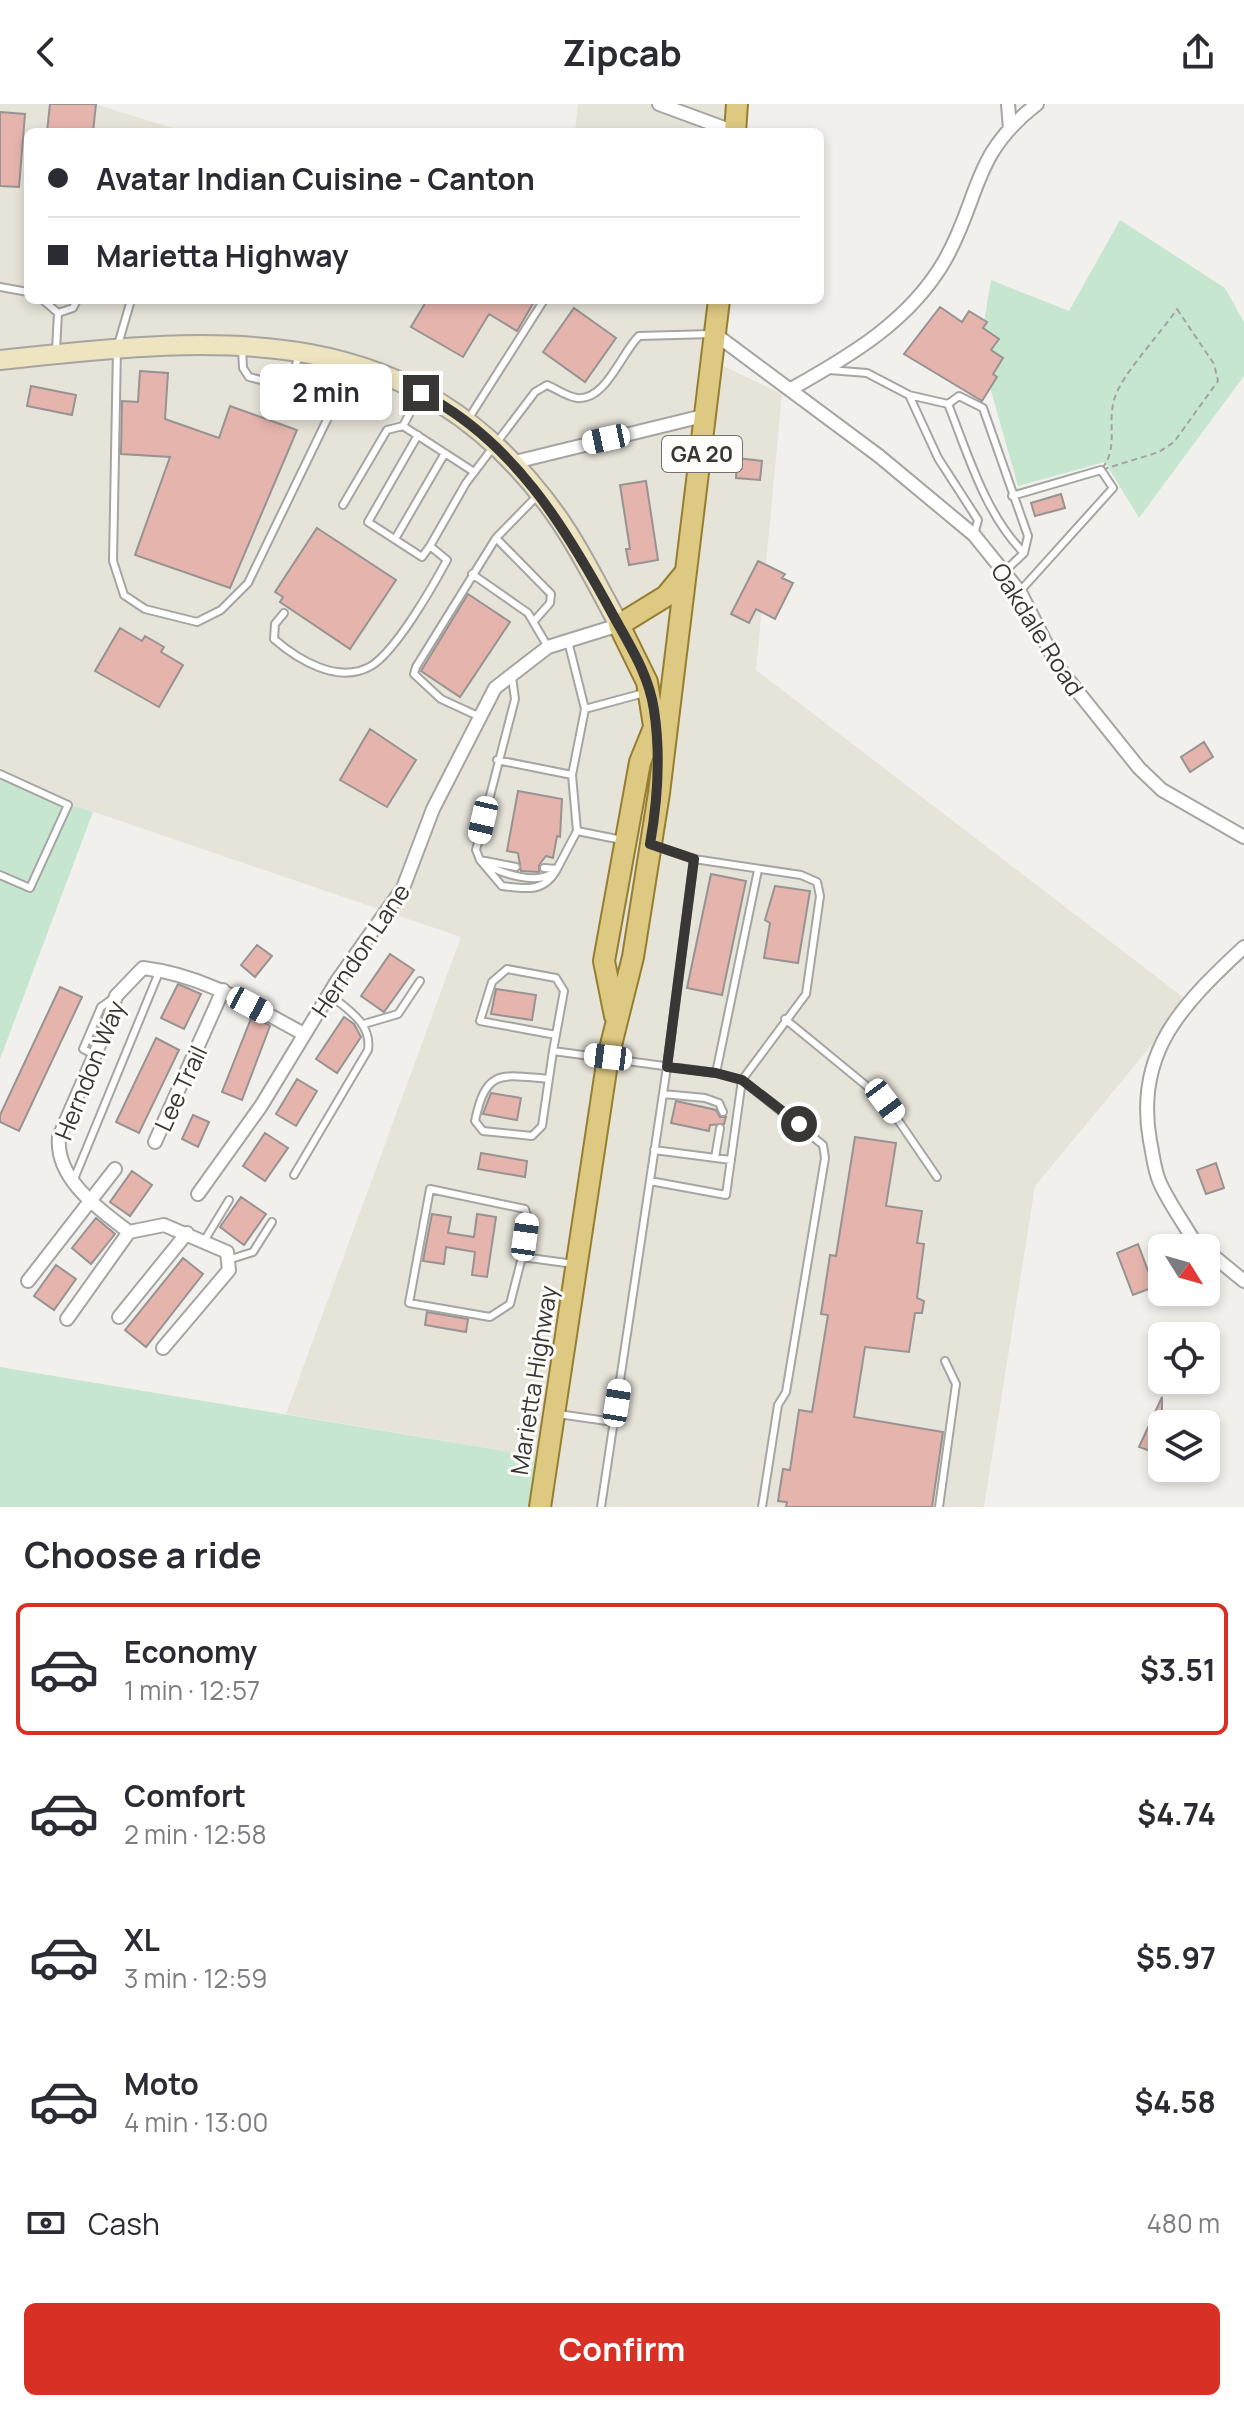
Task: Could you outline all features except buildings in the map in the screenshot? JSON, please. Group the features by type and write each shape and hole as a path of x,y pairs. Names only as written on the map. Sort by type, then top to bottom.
{"main road":[{"path":"735,128 737,104"},
{"name":"GA 20","path":"715,334 719,304"},
{"name":"Marietta Highway","path":"540,1507 608,1057 633,957 659,793 715,334"},
{"name":"Marietta Highway","path":"0,360 117,348 241,344 300,350 354,363 421,393 467,421 511,463 571,537 631,646 649,691 655,725 659,793"},
{"path":"619,625 666,596 685,573"},
{"name":"Marietta Highway","path":"616,1024 604,961 640,762 655,725"}],"street":[{"path":"1008,104 1010,129"},
{"path":"791,389 825,370 886,327 925,289 956,238 985,162 997,140 1037,104"},
{"path":"663,105 724,128"},
{"name":"Oakdale Road","path":"715,334 913,482 974,535 1020,592 1058,667 1139,768 1162,790 1244,837"},
{"path":"511,463 707,415"},
{"name":"Herndon Lane","path":"198,1194 261,1106 329,994 411,873 433,809 495,688 548,647 619,625"},
{"path":"1190,1234 1158,1180 1148,1129 1147,1077 1159,1044 1188,1006 1244,947"},
{"name":"Herndon Way","path":"90,1202 57,1156 59,1137 95,1055 116,996 143,968 160,970"},
{"path":"160,970 176,972 223,990 304,1034"},
{"name":"Lee Trail","path":"155,1142 223,990"},
{"path":"28,1281 115,1169"},
{"path":"90,1202 129,1232"},
{"path":"67,1319 129,1232 164,1225 227,1252 229,1270 163,1348"},
{"path":"119,1317 187,1233"},
{"path":"1220,1261 1244,1281"}],"lane":[{"path":"0,287 24,291"},
{"path":"48,304 58,313"},
{"path":"58,313 73,308 75,304"},
{"path":"130,304 117,348 113,561 124,595 145,609 197,622 221,610 248,583 354,363"},
{"path":"467,421 541,304"},
{"path":"56,354 58,313"},
{"path":"418,435 368,522 422,557 474,472 543,384 570,396 590,396 603,385 639,336 715,334"},
{"path":"241,344 243,368 249,377 336,399"},
{"path":"290,388 300,350"},
{"path":"825,370 867,373 909,395 948,404 959,396 983,408 1028,536 1024,553 1005,571"},
{"path":"403,426 421,393"},
{"path":"909,395 938,458 978,520 974,535"},
{"path":"948,404 981,486 1013,542 1024,553"},
{"path":"343,505 387,430 403,426 474,472"},
{"path":"395,539 445,453"},
{"path":"1012,496 1101,470 1113,488 1020,592"},
{"path":"478,716 441,699 414,674 496,538 539,495"},
{"path":"496,538 551,594 550,603 535,620"},
{"path":"284,613 275,624 274,639 307,664 337,670 369,668 427,596 447,560 430,546"},
{"path":"472,574 535,620 548,647"},
{"path":"511,673 515,699 476,850 480,860 502,886 540,887 551,881 577,831 572,775 585,709 567,640"},
{"path":"585,709 649,691"},
{"path":"497,760 572,775"},
{"path":"0,774 68,805 30,888 0,875"},
{"path":"577,831 626,841"},
{"path":"650,844 694,859 801,875 817,882 820,896 806,994 742,1080 726,1195 650,1181"},
{"path":"601,1507 667,1067 694,859"},
{"path":"480,860 516,867"},
{"path":"480,860 514,875 542,878 557,869"},
{"path":"544,868 557,869"},
{"path":"716,1073 758,870"},
{"path":"549,1079 501,1075 489,1082 480,1099 475,1121 483,1131 532,1136 542,1126 564,991 556,978 507,969 492,982 480,1021 556,1035"},
{"path":"74,1179 132,1046 160,970"},
{"path":"364,1024 398,1014 420,981"},
{"path":"294,1175 368,1050 370,1038 364,1024 329,994"},
{"path":"785,1019 885,1101 937,1177"},
{"path":"553,1051 716,1073 742,1080 816,1136 823,1145 825,1158 786,1392 778,1405 762,1507"},
{"path":"663,1094 705,1098 719,1103 723,1112"},
{"path":"715,1158 720,1128"},
{"path":"654,1150 731,1160"},
{"path":"430,1189 525,1209 527,1216 522,1257 510,1304 490,1317 409,1303 430,1189"},
{"path":"204,1241 229,1200"},
{"path":"228,1260 253,1252 272,1222"},
{"path":"522,1257 577,1265"},
{"path":"939,1507 956,1384 945,1361"},
{"path":"555,1413 614,1422"}],"path":[{"path":"1177,309 1214,364 1218,381 1174,442 1159,452 1101,470 1110,459 1113,447 1115,396 1177,309"}],"shaded area":[{"path":"0,104 95,104 172,128 24,128 24,304 722,304 717,363 782,394 756,670 1188,1001 1035,1186 984,1507 553,1507 558,1460 286,1414 461,937 0,780"},
{"path":"578,104 737,104 735,128 575,128"}],"green space":[{"path":"1120,220 1225,288 1244,322 1244,376 1139,518 1105,462 1018,486 990,387 993,374 1003,359 991,350 999,339 983,328 991,280 1069,311"},
{"path":"0,780 93,812 0,1059"},
{"path":"0,1367 558,1460 553,1507 0,1507"}],"route":[{"path":"421,393 446,406 494,445 553,511 571,537 631,646 647,682 654,710 659,793 650,844 694,859 667,1067 716,1073 742,1080 799,1124"}]}
